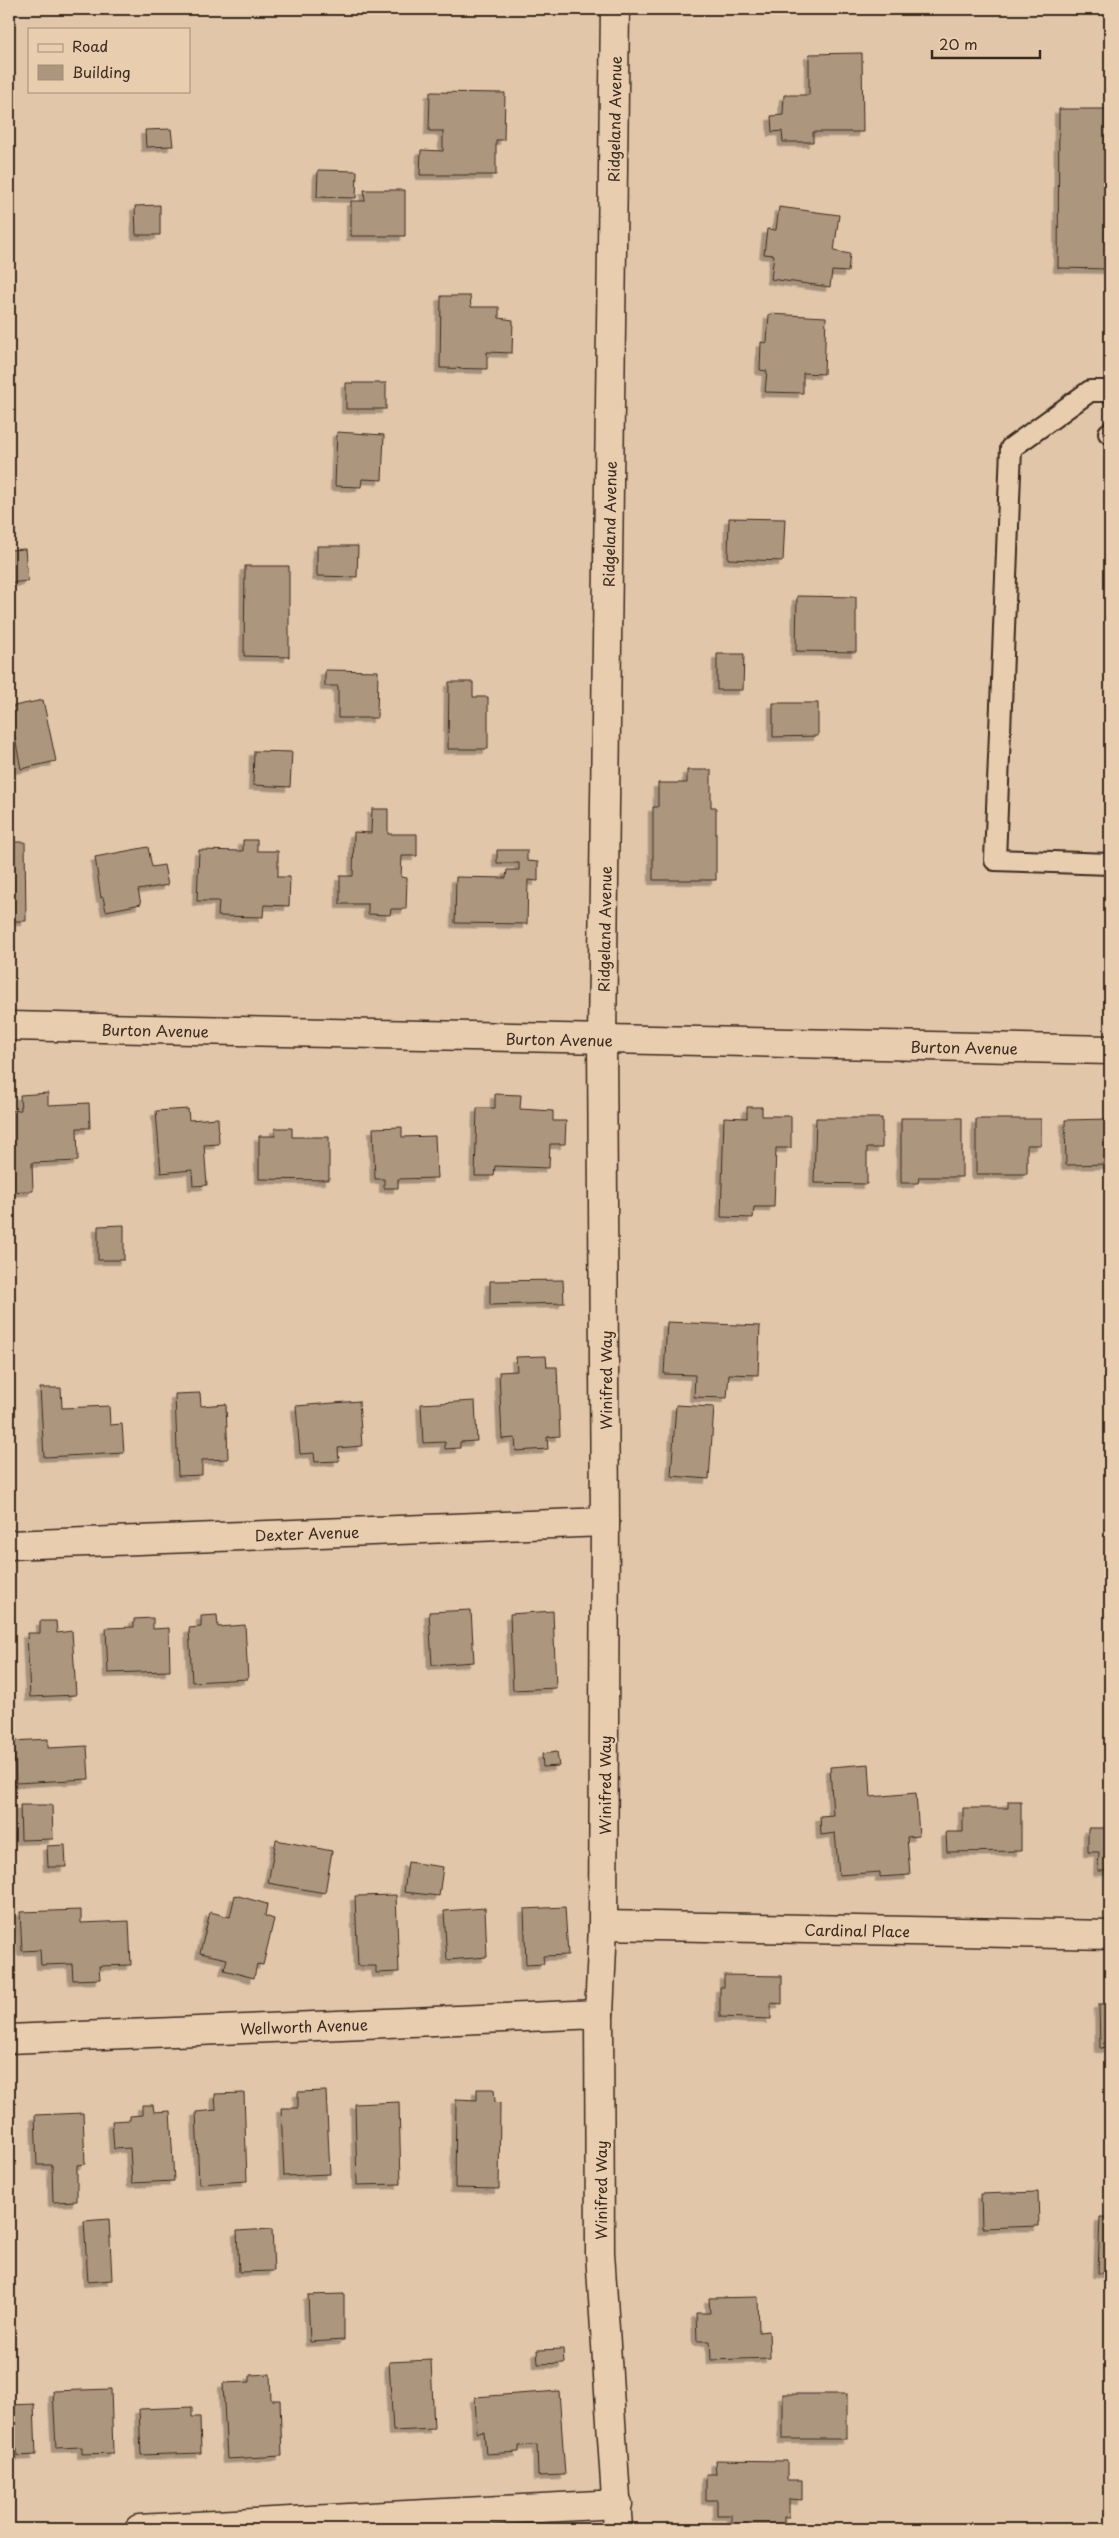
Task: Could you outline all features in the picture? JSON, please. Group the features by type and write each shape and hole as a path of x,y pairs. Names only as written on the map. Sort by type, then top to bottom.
{"street":[{"name":"Ridgeland Avenue","path":"602,1040 615,9"},
{"name":"Burton Avenue","path":"9,1026 1110,1050"},
{"name":"Winifred Way","path":"602,1040 606,1522 603,1925 599,2014 600,2253 618,2517"},
{"name":"Dexter Avenue","path":"9,1545 606,1522"},
{"name":"Cardinal Place","path":"603,1925 1110,1935"},
{"name":"Wellworth Avenue","path":"9,2039 599,2014"},
{"path":"139,2529 618,2517"}],"lane":[{"path":"1110,391 1090,391 1011,448 995,860 1110,864"}],"building":[{"path":"862,53 863,132 813,132 813,142 783,142 782,131 772,132 771,116 783,115 784,95 809,95 809,54"},
{"path":"430,92 505,93 504,140 496,140 496,175 420,175 421,150 443,151 443,131 429,131"},
{"path":"1059,109 1110,109 1110,329 1109,269 1058,268"},
{"path":"171,129 173,146 146,147 145,130"},
{"path":"318,170 357,171 356,198 317,197"},
{"path":"364,190 405,190 405,236 351,236 351,201 365,201"},
{"path":"160,205 160,235 136,235 135,206"},
{"path":"779,207 839,215 834,251 850,254 848,272 832,271 830,287 771,279 774,255 764,254 767,229 776,230"},
{"path":"441,296 470,296 471,307 499,307 499,318 513,320 512,353 487,352 487,369 440,368"},
{"path":"769,314 826,317 824,374 803,373 803,393 765,392 767,371 760,370 761,342 767,343"},
{"path":"346,383 386,383 386,409 346,409"},
{"path":"337,432 384,435 382,480 362,479 361,487 335,486"},
{"path":"729,518 785,519 783,561 728,559"},
{"path":"317,546 358,546 357,577 317,576"},
{"path":"25,549 28,581 9,583 9,550"},
{"path":"245,566 289,566 289,657 244,656"},
{"path":"797,596 856,597 856,652 796,651"},
{"path":"717,654 744,654 743,690 717,690"},
{"path":"325,670 378,671 377,718 338,718 338,686 325,686"},
{"path":"449,682 473,682 473,697 488,697 488,749 448,749"},
{"path":"43,700 56,761 21,769 9,707"},
{"path":"773,703 818,703 818,736 773,737"},
{"path":"254,751 292,752 290,787 253,785"},
{"path":"687,770 711,770 711,807 716,807 716,880 653,880 653,807 658,807 658,783 687,783"},
{"path":"372,809 388,809 388,834 417,834 417,856 402,856 401,877 407,878 406,909 391,909 390,915 368,914 368,904 340,904 340,876 353,876 354,832 371,833"},
{"path":"243,840 257,840 257,851 278,851 278,877 290,877 289,906 264,905 263,917 218,916 219,901 197,901 199,850 243,851"},
{"path":"9,842 25,842 26,921 9,921"},
{"path":"148,847 152,867 164,865 168,885 138,890 141,904 106,911 103,897 101,898 95,857"},
{"path":"497,850 527,850 527,861 538,862 538,881 528,880 527,924 455,923 456,877 506,878 507,870 519,870 519,863 497,863"},
{"path":"48,1093 48,1105 89,1103 90,1128 77,1128 78,1161 32,1163 33,1191 9,1192 9,1111 21,1110 20,1095"},
{"path":"495,1094 521,1095 520,1109 553,1111 553,1121 566,1121 565,1144 550,1144 549,1168 495,1166 494,1176 475,1176 477,1108 495,1108"},
{"path":"747,1107 762,1107 762,1116 791,1116 791,1148 776,1148 774,1207 754,1207 753,1218 721,1217 724,1117 747,1118"},
{"path":"188,1109 189,1120 218,1118 219,1144 204,1145 207,1185 193,1186 192,1170 161,1173 156,1111"},
{"path":"816,1118 882,1118 882,1148 867,1148 867,1184 814,1183"},
{"path":"901,1118 962,1118 962,1177 919,1177 918,1183 901,1183"},
{"path":"976,1119 1041,1119 1041,1145 1027,1145 1027,1174 976,1174"},
{"path":"1110,1119 1110,1164 1066,1165 1065,1120"},
{"path":"402,1127 402,1137 435,1136 437,1178 398,1179 398,1188 384,1188 384,1179 375,1179 373,1128"},
{"path":"275,1128 292,1128 292,1137 329,1137 329,1180 259,1179 259,1136 275,1136"},
{"path":"124,1225 124,1260 98,1260 98,1226"},
{"path":"563,1280 564,1303 490,1305 490,1281"},
{"path":"667,1322 760,1326 758,1375 729,1374 727,1398 694,1397 695,1375 664,1374"},
{"path":"546,1356 547,1367 557,1367 560,1436 547,1437 548,1449 516,1451 515,1438 502,1439 499,1372 517,1371 516,1357"},
{"path":"40,1388 61,1388 62,1408 109,1406 110,1425 122,1424 124,1453 44,1457"},
{"path":"200,1393 201,1406 226,1404 228,1459 202,1460 202,1475 178,1476 175,1394"},
{"path":"359,1401 362,1446 338,1448 339,1461 315,1462 314,1453 300,1454 296,1406"},
{"path":"475,1401 477,1441 460,1442 460,1448 445,1449 445,1442 423,1443 421,1404"},
{"path":"676,1405 714,1407 709,1479 671,1476"},
{"path":"471,1610 474,1662 432,1665 429,1612"},
{"path":"553,1611 556,1688 513,1690 510,1614"},
{"path":"217,1615 218,1627 245,1625 248,1679 192,1682 189,1628 201,1627 201,1616"},
{"path":"153,1618 153,1629 169,1628 170,1671 108,1673 106,1628 134,1627 134,1619"},
{"path":"40,1621 56,1621 57,1633 72,1631 76,1695 30,1697 27,1633 40,1633"},
{"path":"48,1739 48,1748 87,1746 89,1779 16,1783 14,1741"},
{"path":"557,1752 559,1766 543,1767 542,1754"},
{"path":"869,1764 871,1797 916,1793 919,1836 907,1837 910,1875 880,1877 880,1872 839,1875 835,1833 821,1835 820,1816 833,1815 830,1767"},
{"path":"1008,1801 1021,1801 1021,1851 947,1852 946,1832 963,1832 963,1808 1008,1808"},
{"path":"20,1805 52,1805 53,1839 21,1840"},
{"path":"1088,1828 1110,1828 1110,1871 1098,1871 1099,1852 1088,1852"},
{"path":"276,1840 332,1851 325,1893 268,1883"},
{"path":"65,1845 66,1867 48,1867 47,1846"},
{"path":"408,1862 443,1867 439,1896 404,1892"},
{"path":"235,1895 267,1904 265,1916 274,1919 263,1965 257,1964 254,1978 224,1970 227,1959 200,1953 210,1912 230,1917"},
{"path":"396,1895 399,1972 376,1973 376,1966 358,1966 355,1896"},
{"path":"565,1907 568,1955 543,1956 544,1964 526,1965 524,1909"},
{"path":"485,1908 487,1957 447,1960 444,1911"},
{"path":"81,1910 81,1923 129,1921 131,1965 99,1966 100,1979 73,1980 72,1964 41,1965 40,1950 22,1951 20,1912"},
{"path":"724,1975 782,1976 782,2004 771,2003 771,2019 720,2017 720,1987 724,1987"},
{"path":"1099,2004 1110,2004 1110,2048 1100,2048"},
{"path":"477,2089 494,2089 495,2102 500,2103 499,2189 455,2188 456,2099 477,2100"},
{"path":"326,2091 330,2174 284,2176 281,2108 298,2108 298,2092"},
{"path":"244,2093 247,2181 199,2184 196,2112 216,2110 215,2094"},
{"path":"399,2102 401,2184 357,2185 355,2104"},
{"path":"142,2105 153,2105 154,2112 170,2111 174,2181 132,2183 130,2148 114,2149 112,2121 130,2120 130,2116 142,2115"},
{"path":"83,2113 85,2164 77,2165 77,2201 53,2202 52,2165 37,2165 35,2115"},
{"path":"1038,2192 1039,2226 982,2228 981,2194"},
{"path":"1100,2217 1110,2217 1110,2273 1098,2273"},
{"path":"109,2219 112,2280 88,2282 84,2221"},
{"path":"272,2229 274,2271 239,2272 237,2231"},
{"path":"344,2294 344,2340 310,2342 308,2295"},
{"path":"758,2297 759,2332 769,2331 770,2358 711,2360 710,2341 697,2341 696,2313 710,2313 709,2298"},
{"path":"563,2349 564,2363 538,2364 537,2350"},
{"path":"431,2360 434,2429 393,2431 389,2362"},
{"path":"270,2374 271,2400 280,2400 282,2456 227,2459 223,2383 250,2382 250,2375"},
{"path":"111,2389 113,2453 82,2454 82,2447 56,2448 53,2391"},
{"path":"559,2391 565,2475 538,2476 537,2445 519,2446 519,2452 486,2454 484,2432 477,2433 475,2397"},
{"path":"783,2394 847,2394 847,2439 783,2439"},
{"path":"34,2404 36,2455 17,2456 17,2449 9,2449 9,2405"},
{"path":"192,2407 192,2417 200,2417 201,2453 141,2455 139,2409"},
{"path":"715,2460 787,2461 787,2480 802,2480 802,2500 789,2499 789,2517 784,2517 784,2529 732,2529 732,2515 717,2515 717,2500 706,2500 706,2474 716,2474"}]}
